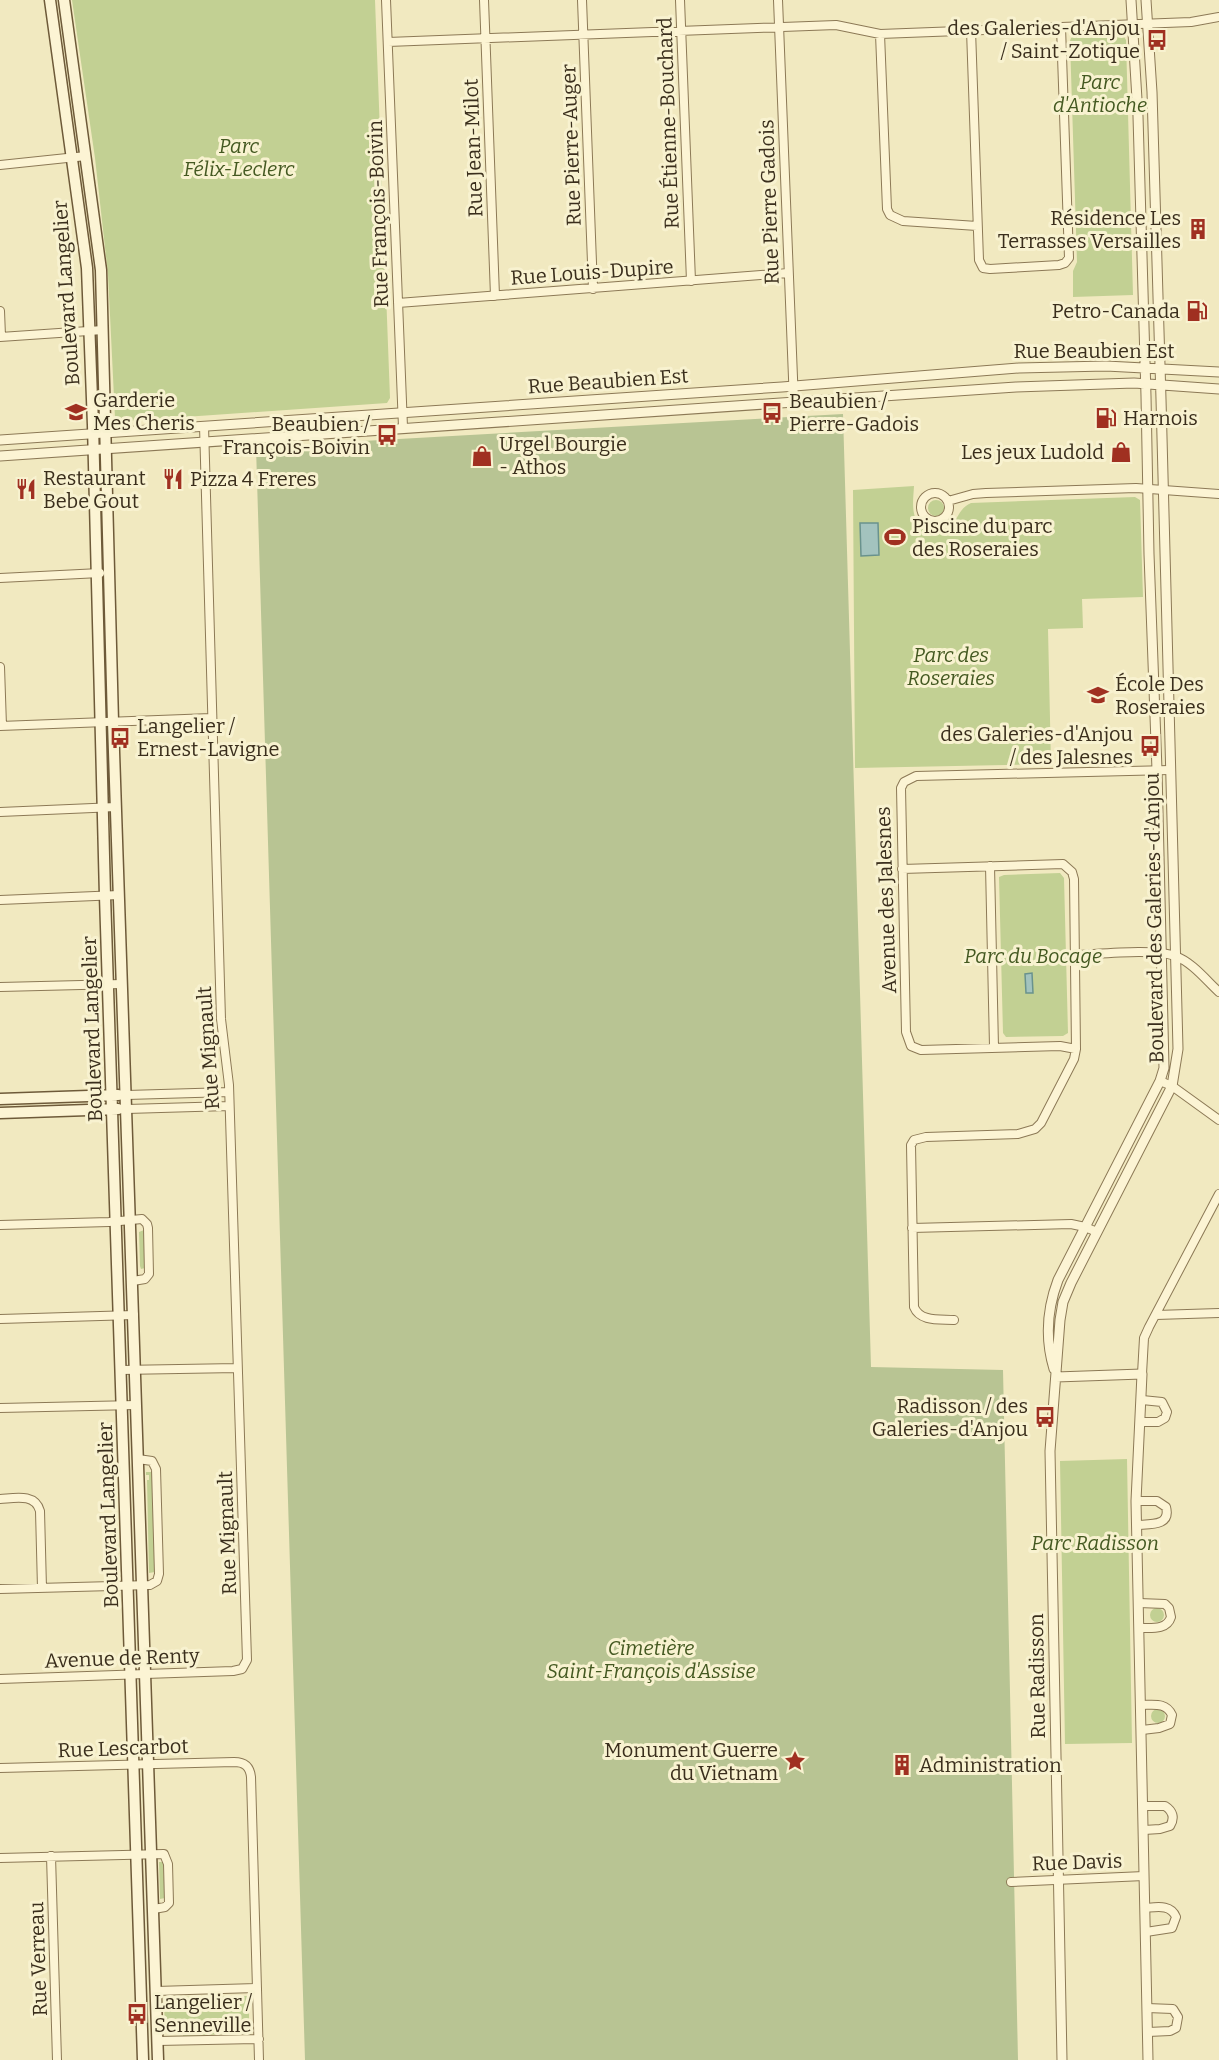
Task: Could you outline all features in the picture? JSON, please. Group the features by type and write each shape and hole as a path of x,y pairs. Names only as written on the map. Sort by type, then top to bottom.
{"main road":[{"name":"Boulevard Langelier","path":"50,0 86,255 94,449 102,808 143,2060"},
{"name":"Boulevard Langelier","path":"64,0 101,270 116,807 158,2060"},
{"path":"0,1099 127,1095"},
{"path":"0,1113 127,1109"}],"street":[{"name":"Rue François-Boivin","path":"386,0 403,428"},
{"name":"Rue Jean-Milot","path":"484,0 495,296"},
{"name":"Rue Pierre-Auger","path":"582,0 593,289"},
{"name":"Rue Étienne-Bouchard","path":"680,0 691,281"},
{"name":"Rue Pierre Gadois","path":"778,0 794,403"},
{"name":"Boulevard des Galeries-d'Anjou","path":"1056,1377 1048,1336 1050,1304 1058,1280 1160,1081 1164,1068 1146,384 1131,0"},
{"name":"Boulevard des Galeries-d'Anjou","path":"1056,1377 1063,1302 1172,1086 1178,1049 1160,385 1146,0"},
{"path":"388,42 836,25 880,34 1191,22 1219,17"},
{"path":"971,30 979,260 986,269 1059,265 1069,258 1061,27"},
{"path":"880,34 887,209 890,215 903,221 977,226"},
{"path":"0,165 87,156"},
{"name":"Rue Louis-Dupire","path":"398,303 788,273"},
{"path":"0,311 1,336 103,330"},
{"name":"Rue Beaubien Est","path":"0,440 793,386 974,371 1077,366 1145,367 1219,372"},
{"path":"974,371 976,390"},
{"name":"Rue Beaubien Est","path":"0,456 976,390 1146,384 1219,389"},
{"path":"686,393 687,409"},
{"name":"Rue Mignault","path":"204,426 221,1019 229,1092 248,1657 244,1667"},
{"path":"948,501 986,493 1148,489 1219,494"},
{"path":"0,578 110,572"},
{"path":"0,667 1,726 211,718"},
{"name":"Avenue des Jalesnes","path":"1076,1049 1060,1046 921,1050 910,1046 906,1032 899,795 904,782 916,776 1170,770"},
{"path":"0,812 116,807"},
{"path":"902,868 1063,864 1069,867 1074,879 1076,1049 1074,1059 1041,1123 1035,1129 1018,1134 926,1137 914,1140 910,1152 914,1307 916,1312 924,1318 954,1320"},
{"path":"990,866 994,1047"},
{"path":"0,900 119,895"},
{"path":"1076,955 1161,953 1175,956 1187,963 1219,992"},
{"path":"0,987 122,984"},
{"path":"1160,1081 1172,1086 1219,1120"},
{"path":"127,1095 229,1092"},
{"path":"127,1109 229,1106"},
{"path":"1148,2060 1137,1525 1137,1461 1144,1338 1219,1194"},
{"path":"0,1225 116,1222 142,1219 147,1224 148,1277 133,1281"},
{"path":"912,1228 1071,1224 1097,1232"},
{"path":"1156,1315 1219,1313"},
{"path":"0,1319 134,1315"},
{"path":"121,1370 237,1368"},
{"path":"1056,1377 1142,1374"},
{"name":"Rue Radisson","path":"1056,1377 1050,1451 1062,2060"},
{"path":"1140,1422 1158,1422 1167,1415 1167,1408 1162,1402 1142,1400"},
{"path":"0,1408 136,1405"},
{"name":"Boulevard Langelier","path":"138,1459 152,1461 156,1469 159,1578 154,1583 142,1585"},
{"path":"0,1498 30,1498 38,1505 42,1588"},
{"path":"1137,1501 1157,1501 1166,1507 1167,1512 1167,1518 1163,1522 1137,1525"},
{"path":"0,1589 142,1585"},
{"path":"1139,1603 1165,1604 1169,1608 1171,1617 1168,1624 1163,1626 1140,1628"},
{"name":"Avenue de Renty","path":"0,1678 233,1671 244,1667"},
{"path":"1141,1705 1163,1705 1168,1707 1172,1715 1170,1724 1166,1727 1142,1730"},
{"name":"Rue Lescarbot","path":"0,1768 148,1763 239,1762 246,1765 251,1777 257,1988"},
{"path":"1144,1806 1165,1806 1172,1812 1173,1817 1170,1826 1166,1828 1144,1830"},
{"path":"0,1858 164,1854 168,1864 169,1903 165,1907 154,1909"},
{"name":"Rue Verreau","path":"51,1856 57,2060"},
{"name":"Rue Davis","path":"1011,1881 1144,1876"},
{"path":"1145,1908 1168,1908 1176,1917 1172,1928 1146,1932"},
{"path":"156,1991 257,1988 259,2060"},
{"path":"1148,2008 1173,2009 1178,2017 1176,2028 1170,2031 1148,2032"},
{"path":"158,2041 259,2039"}],"green space":[{"name":"Parc Félix-Leclerc","path":"72,0 375,0 390,398 387,403 127,421 127,419 116,422 108,274 95,158"},
{"name":"Parc d'Antioche","path":"1120,34 1126,40 1133,295 1073,297 1073,271 1077,262 1070,41 1076,35"},
{"name":"Cimetière Saint-François d'Assise","path":"843,414 871,1367 1003,1370 1018,2060 305,2060 256,447"},
{"name":"Parc des Roseraies","path":"914,486 913,507 916,519 924,527 936,531 949,527 963,508 971,503 1135,497 1140,500 1143,597 1082,599 1083,628 1048,629 1051,764 855,768 853,490"},
{"path":"933,500 939,500 944,508 942,514 933,516 928,511 928,505"},
{"name":"Parc du Bocage","path":"1060,873 1064,878 1068,1033 1063,1036 1006,1037 1003,1033 999,877"},
{"path":"144,1230 145,1268 141,1269 139,1232"},
{"name":"Parc Radisson","path":"1127,1459 1132,1743 1065,1744 1060,1461"},
{"path":"146,1472 152,1472 155,1572 149,1573 147,1480 149,1480 149,1475 146,1475"},
{"path":"1154,1608 1160,1608 1164,1615 1160,1622 1154,1622 1150,1618 1150,1612"},
{"path":"1158,1709 1163,1711 1165,1716 1163,1721 1158,1723 1153,1721 1151,1716 1153,1711"},
{"path":"159,1862 163,1862 165,1898 160,1899"},
{"path":"247,1996 249,1999 249,2029 245,2033 183,2036 183,2033 165,2033 165,1997"}],"water":[{"path":"860,523 878,523 879,555 861,556"},
{"path":"1032,973 1033,993 1026,993 1025,974"}],"place":[{"name":"des Galeries-d'Anjou / Saint-Zotique","path":"1157,40"},
{"name":"Résidence Les Terrasses Versailles","path":"1198,229"},
{"name":"Petro-Canada","path":"1197,311"},
{"name":"Garderie Mes Cheris","path":"76,412"},
{"name":"Beaubien / Pierre-Gadois","path":"772,413"},
{"name":"Harnois","path":"1106,418"},
{"name":"Beaubien / François-Boivin","path":"387,435"},
{"name":"Les jeux Ludold","path":"1121,452"},
{"name":"Urgel Bourgie - Athos","path":"482,456"},
{"name":"Pizza 4 Freres","path":"173,479"},
{"name":"Restaurant Bebe Gout","path":"26,489"},
{"name":"Piscine du parc des Roseraies","path":"895,537"},
{"name":"École Des Roseraies","path":"1098,695"},
{"name":"Langelier / Ernest-Lavigne","path":"120,738"},
{"name":"des Galeries-d'Anjou / des Jalesnes","path":"1150,746"},
{"name":"Radisson / des Galeries-d'Anjou","path":"1045,1417"},
{"name":"Monument Guerre du Vietnam","path":"795,1761"},
{"name":"Administration","path":"902,1765"},
{"name":"Langelier / Senneville","path":"137,2014"}]}
